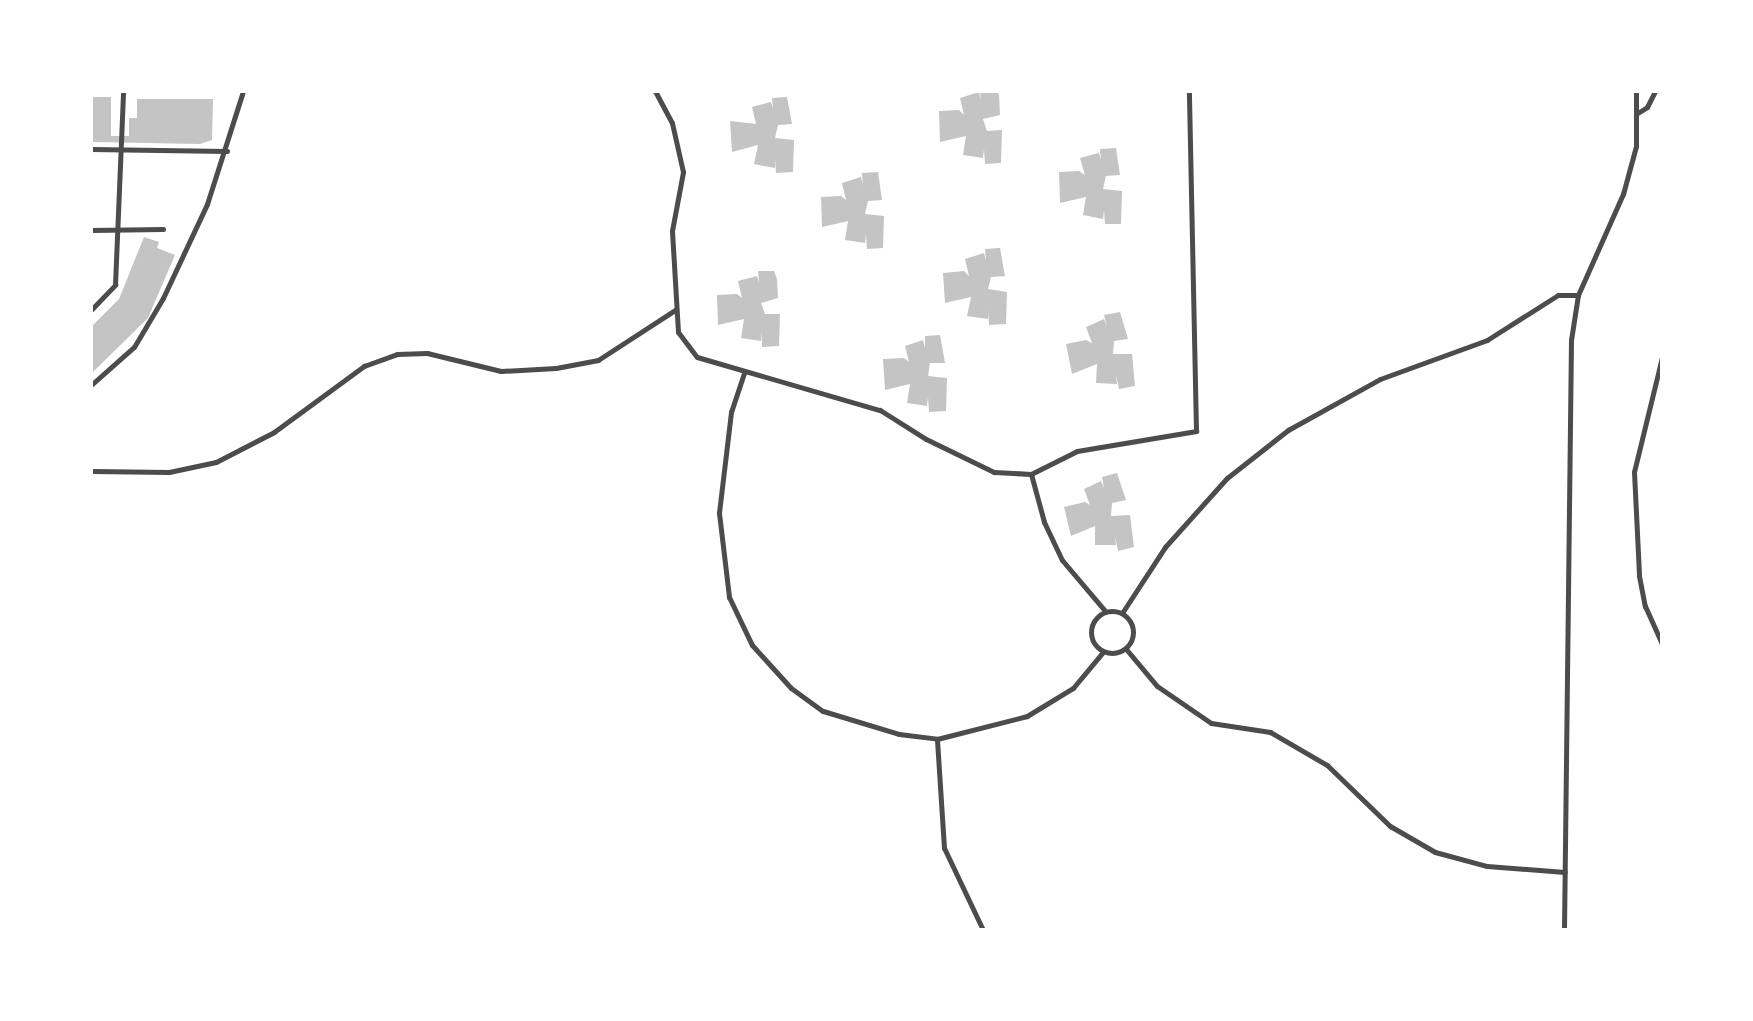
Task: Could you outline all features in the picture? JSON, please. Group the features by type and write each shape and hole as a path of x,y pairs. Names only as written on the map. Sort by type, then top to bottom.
{"street":[{"path":"91,310 115,285 123,91"},
{"path":"91,386 134,347 150,323 227,151 243,91"},
{"path":"655,91 672,123 683,172 671,231 676,310 678,332 697,357 744,373 880,410 926,439 994,472 1031,474 1077,450 1195,431 1189,91"},
{"path":"1564,930 1571,340 1578,295 1623,194 1636,146 1636,91"},
{"path":"1636,114 1654,93 1662,98"},
{"path":"91,149 227,151"},
{"path":"91,230 163,229"},
{"path":"1122,613 1165,547 1218,488 1288,430 1380,379 1487,340 1558,295 1578,295"},
{"path":"91,471 169,472 216,462 274,432 364,366 397,354 427,353 501,371 556,368 598,359 676,310"},
{"path":"1662,357 1634,472 1639,576 1645,606 1662,644"},
{"path":"744,373 731,412 719,513 729,597 752,645 792,688 823,711 899,734 937,739 1027,716 1073,688 1103,652 1126,649"},
{"path":"1031,474 1044,522 1062,560 1106,612 1122,613"},
{"path":"1103,652 1091,631 1106,612"},
{"path":"1122,613 1134,634 1126,649"},
{"path":"1126,649 1157,686 1210,723 1270,732 1293,745 1327,765 1390,827 1436,852 1487,866 1565,872"},
{"path":"937,739 944,848 983,930"}],"building":[{"path":"980,91 996,91 999,95 1000,115 983,119 987,131 1002,130 1001,163 985,164 984,149 983,158 963,155 966,136 940,142 939,111 959,110 964,115 960,98 979,92 981,100"},
{"path":"91,97 111,97 111,136 129,136 129,118 137,118 137,99 213,99 212,140 200,144 91,142"},
{"path":"787,97 792,124 778,125 775,138 794,140 793,172 776,173 775,159 775,168 754,164 758,145 732,152 730,121 756,124 752,107 771,102 773,109 772,98"},
{"path":"1116,148 1120,175 1106,176 1103,189 1122,191 1121,224 1105,224 1104,210 1103,219 1083,215 1086,197 1060,203 1059,172 1079,171 1085,175 1080,158 1099,153 1101,160 1100,149"},
{"path":"878,172 882,200 868,201 865,214 884,216 883,248 867,249 866,234 865,243 845,240 848,221 822,227 821,197 841,196 846,200 842,183 861,177 863,185 862,173"},
{"path":"144,237 159,242 157,248 175,255 148,318 91,374 91,327 119,299"},
{"path":"1000,248 1005,276 991,277 988,289 1007,292 1006,324 989,325 988,310 988,319 967,316 971,297 945,303 943,273 964,271 969,276 965,259 984,253 986,261 985,249"},
{"path":"758,271 774,271 777,279 778,298 761,303 765,314 780,314 779,346 762,347 762,332 761,341 741,338 744,319 718,325 717,295 737,294 742,298 738,281 757,276 759,283"},
{"path":"1120,312 1128,339 1114,341 1113,354 1132,354 1135,386 1119,389 1116,375 1117,384 1096,383 1097,364 1072,374 1066,344 1086,340 1092,343 1086,327 1104,319 1107,327 1104,315"},
{"path":"940,335 945,363 930,363 928,376 947,378 946,411 929,412 928,397 927,406 907,403 910,384 885,390 883,359 904,358 909,362 905,346 923,340 925,348 925,336"},
{"path":"1117,473 1126,500 1112,503 1111,516 1130,515 1134,547 1118,551 1115,536 1116,545 1095,545 1095,526 1071,536 1064,507 1085,502 1090,505 1084,489 1101,481 1104,488 1102,477"}]}
